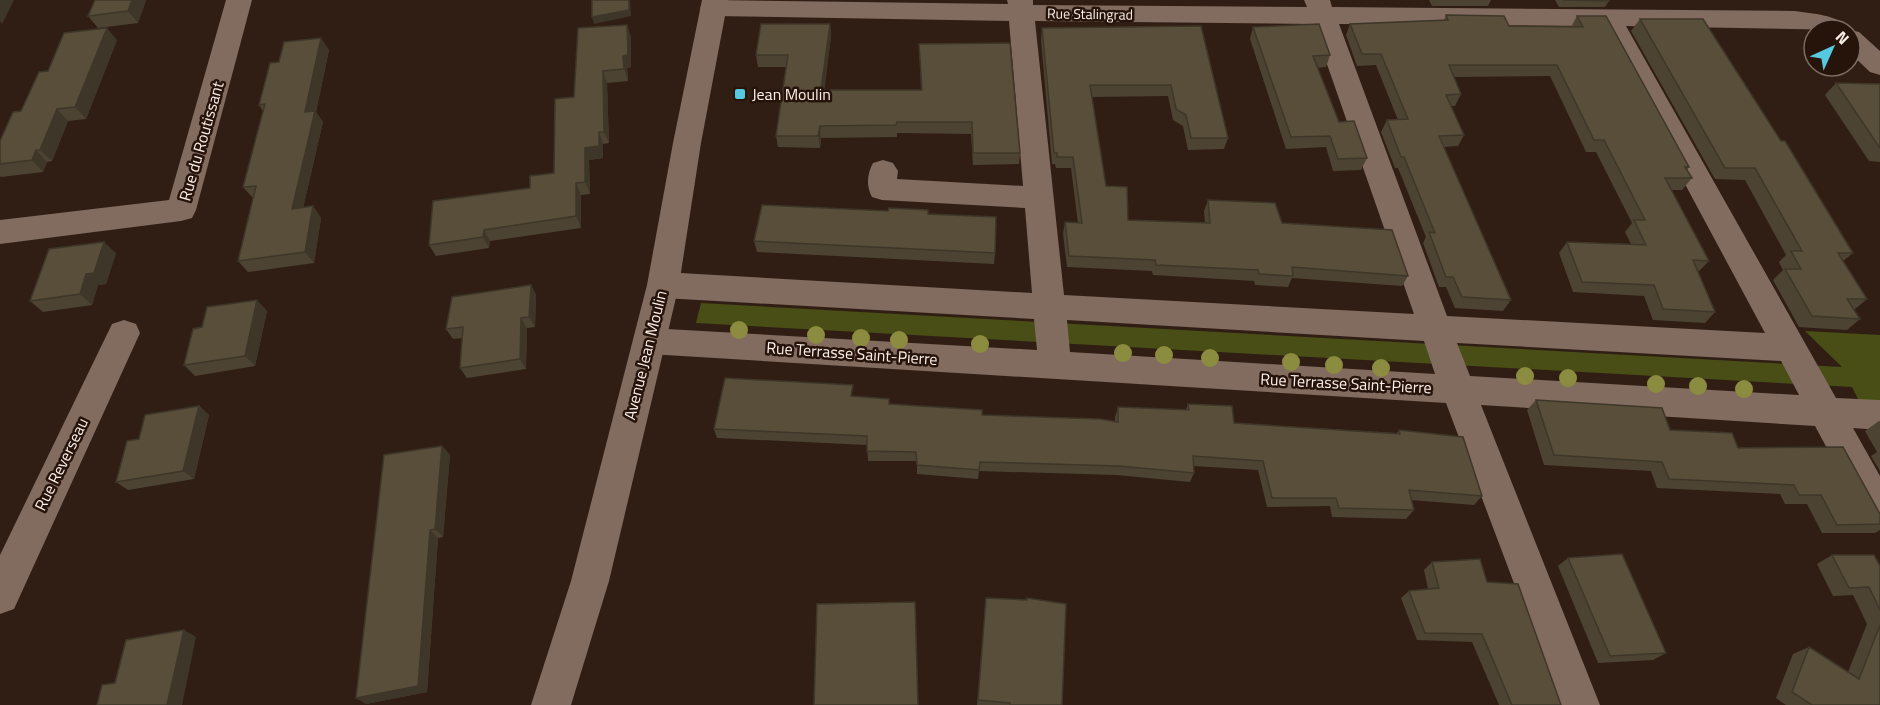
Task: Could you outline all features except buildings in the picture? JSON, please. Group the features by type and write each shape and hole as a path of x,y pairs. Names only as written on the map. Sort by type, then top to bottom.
{"street":[{"name":"Rue du Routissant","path":"0,232 181,210 239,0"},
{"name":"Rue Stalingrad","path":"714,4 1320,8 1609,19 1802,21"},
{"name":"Avenue Jean Moulin","path":"551,705 590,581 650,341 663,285 714,4"},
{"path":"1021,7 1055,366"},
{"name":"Rue Terrasse Saint-Pierre","path":"1320,8 1458,390 1580,705"},
{"path":"1609,19 1880,510"},
{"path":"1862,49 1880,66"},
{"path":"883,171 882,189 1039,198"},
{"path":"663,285 1791,348"},
{"name":"Rue Reverseau","path":"0,596 124,333"},
{"name":"Rue Terrasse Saint-Pierre","path":"650,341 1880,415"}],"green space":[{"path":"701,303 1842,367 1805,331 1880,335 1880,403 1859,401 1852,387 696,323"}],"place":[{"name":"Jean Moulin","path":"740,94"}]}
